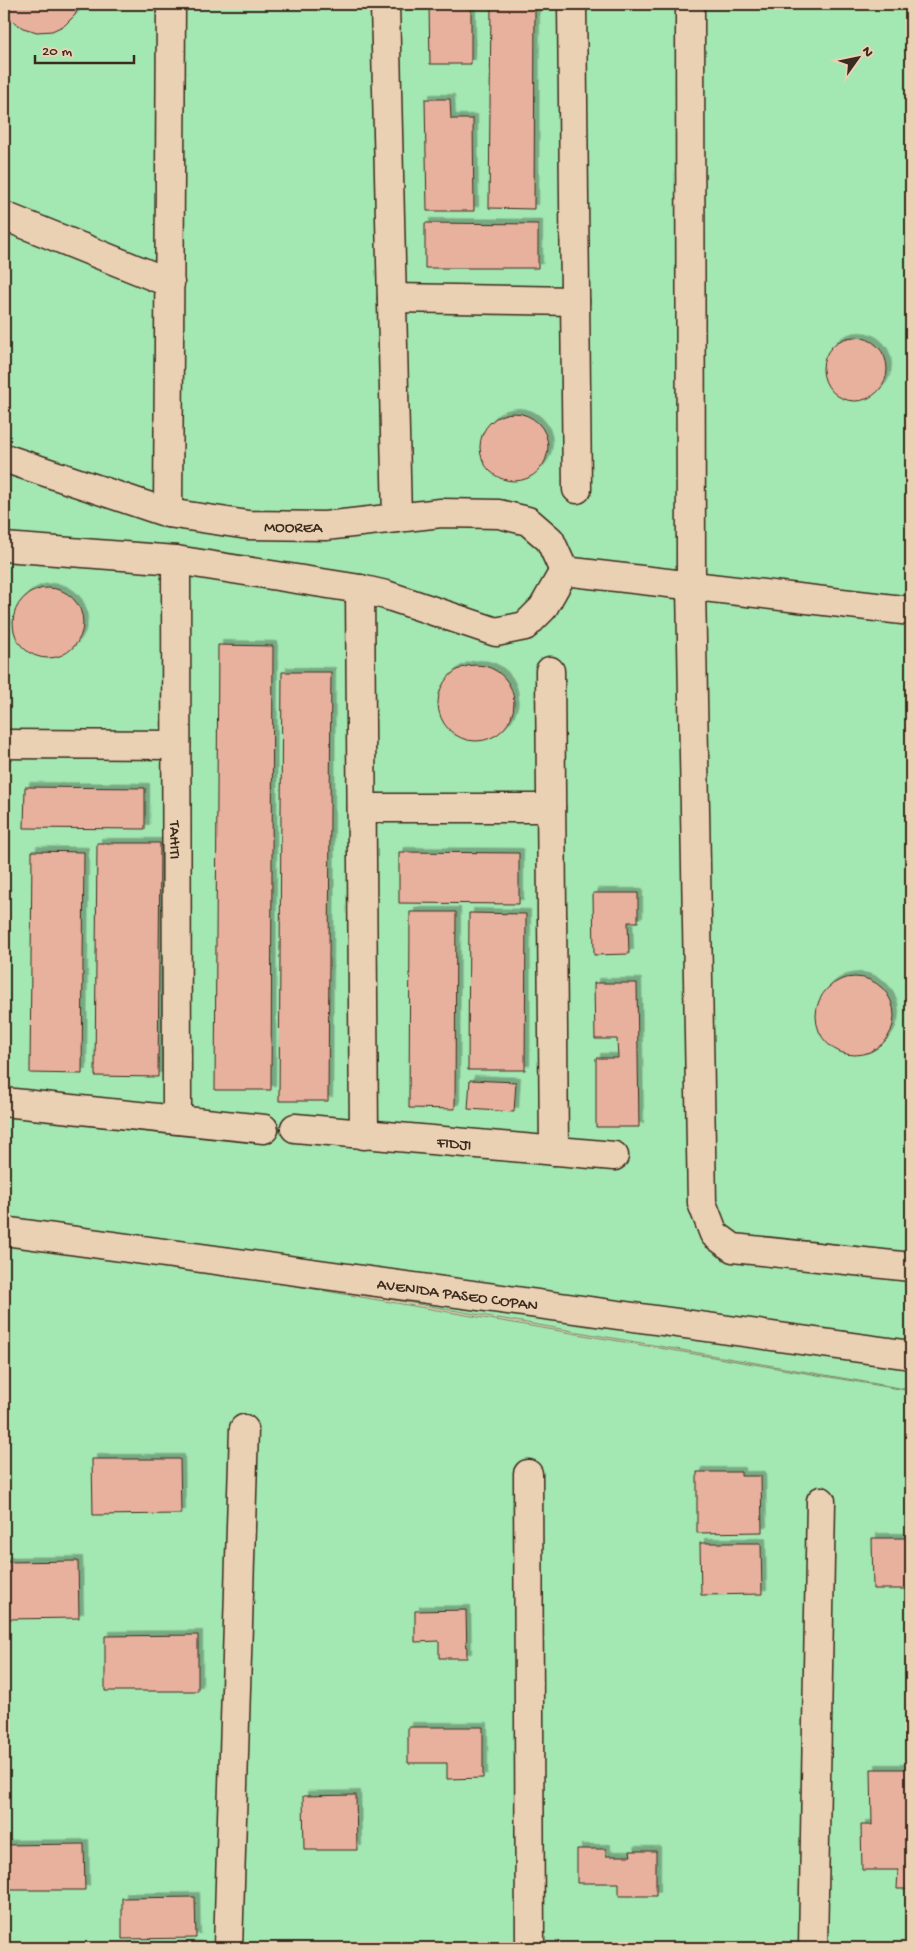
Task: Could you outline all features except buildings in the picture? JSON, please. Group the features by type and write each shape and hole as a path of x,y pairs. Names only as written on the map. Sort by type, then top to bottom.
{"street":[{"path":"168,513 171,4"},
{"path":"385,4 396,518"},
{"path":"572,4 577,489"},
{"path":"690,4 692,586 702,1203 714,1234 733,1248 911,1267"},
{"path":"4,216 170,283"},
{"path":"392,298 575,302"},
{"name":"MOOREA","path":"4,458 168,513 248,525 325,526 441,513 499,514 528,521 550,540 564,570"},
{"path":"4,547 176,560 360,589 386,595 496,632 525,626 542,608 564,570 911,611"},
{"name":"TAHITI","path":"176,560 177,1119"},
{"path":"360,589 364,1135"},
{"path":"550,671 554,1151"},
{"path":"4,744 176,745"},
{"path":"362,808 551,808"},
{"path":"4,1102 264,1129"},
{"name":"FIDJI","path":"295,1128 614,1156"},
{"name":"AVENIDA PASEO COPAN","path":"4,1231 911,1355"},
{"path":"228,1948 244,1428"},
{"path":"528,1474 530,1948"},
{"path":"813,1948 821,1501"}],"green space":[{"path":"4,4 911,4 911,1390 4,1232"},
{"path":"4,1236 911,1391 911,1948 4,1948"}]}
